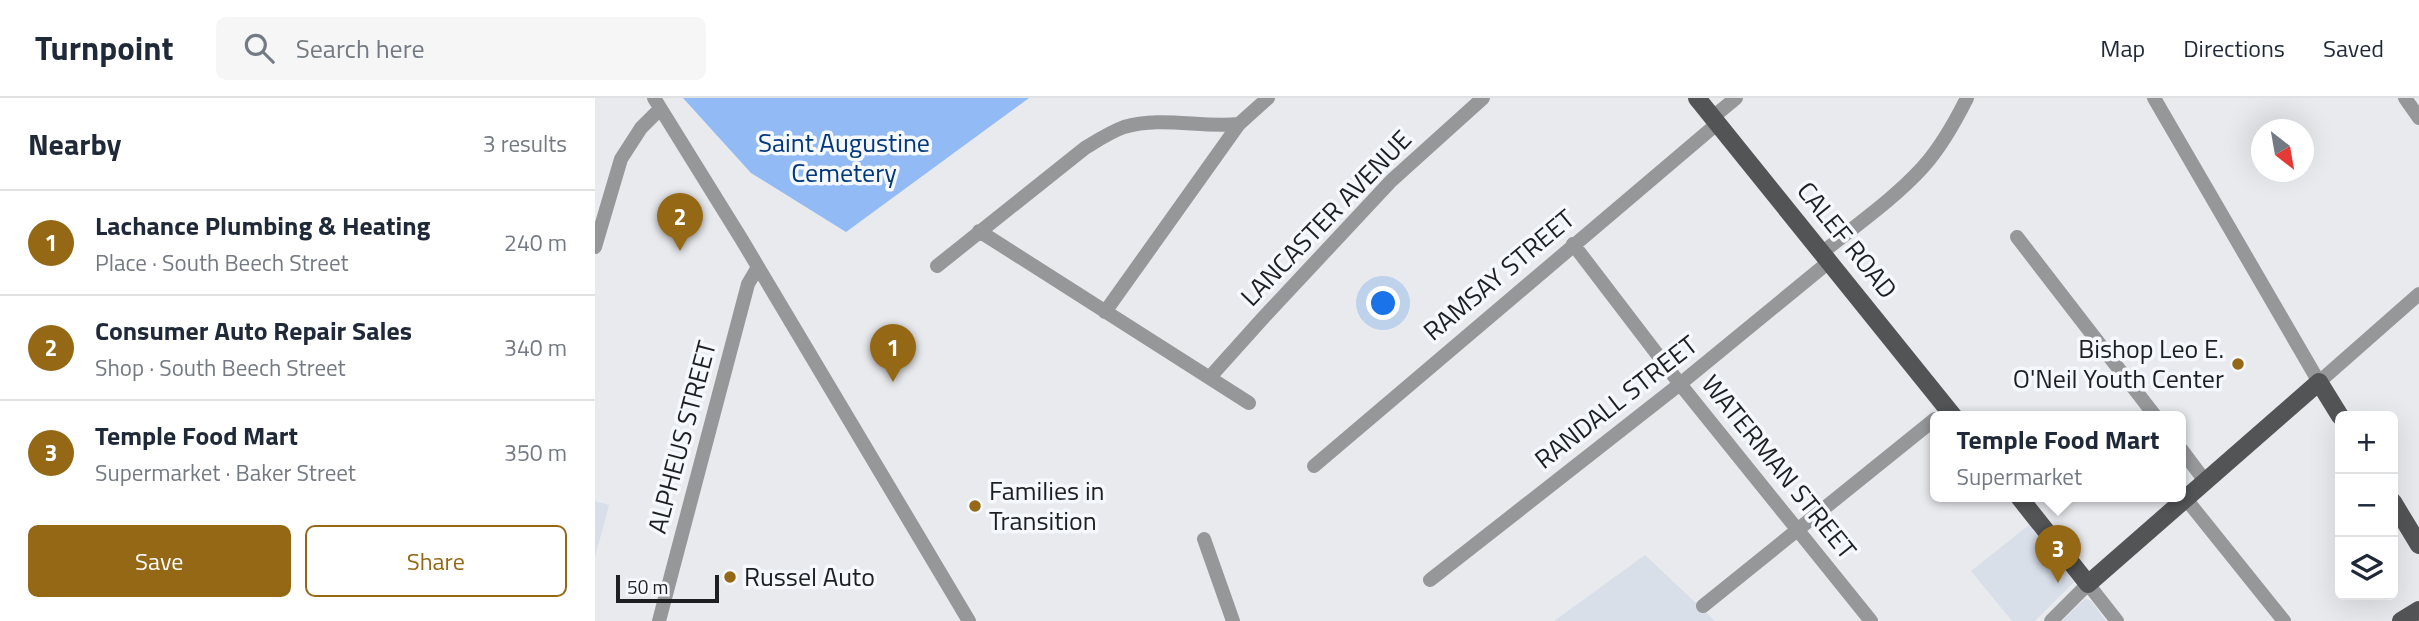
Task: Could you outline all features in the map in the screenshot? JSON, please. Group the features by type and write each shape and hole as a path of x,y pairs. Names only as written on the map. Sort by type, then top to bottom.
{"main road":[{"name":"CALEF ROAD","path":"1697,98 1827,256 1941,411"},
{"path":"2186,499 2319,382 2337,411"},
{"path":"2023,502 2088,584 2183,502"},
{"path":"2398,510 2419,545"},
{"path":"2401,621 2419,610"}],"street":[{"path":"1105,312 1239,124 1268,98"},
{"name":"LANCASTER AVENUE","path":"1210,377 1391,181 1483,98"},
{"name":"RAMSAY STREET","path":"1314,466 1716,120 1735,98"},
{"name":"RANDALL STREET","path":"1430,580 1680,384 1827,256 1923,167 1952,127 1967,98"},
{"path":"2154,98 2319,382 2419,294"},
{"path":"2407,99 2419,118"},
{"path":"595,247 621,159 657,103 969,621"},
{"path":"937,266 1085,148 1109,133 1140,124 1239,124"},
{"path":"979,231 1249,404"},
{"path":"2017,237 2151,411"},
{"name":"WATERMAN STREET","path":"1573,244 1680,384 1871,621"},
{"name":"ALPHEUS STREET","path":"659,621 748,284 758,267"},
{"path":"1703,606 1797,528 1930,426"},
{"path":"2186,455 2206,481"},
{"path":"2186,499 2284,621"},
{"path":"1204,539 1233,621"},
{"path":"2051,621 2088,584 2116,621"}],"shaded area":[{"path":"595,501 609,505 595,557"},
{"path":"2029,525 2074,582 2035,621 2012,621 1971,571"},
{"path":"1645,555 1715,621 1554,621"},
{"path":"2085,599 2091,601 2106,621 2062,621"}],"green space":[{"name":"Saint Augustine Cemetery","path":"683,98 1029,98 846,232 751,173"}],"place":[{"name":"Consumer Auto Repair Sales","path":"680,251"},
{"name":"Bishop Leo E. O'Neil Youth Center","path":"2238,364"},
{"name":"Lachance Plumbing & Heating","path":"893,382"},
{"name":"Families in Transition","path":"975,506"},
{"name":"Russel Auto","path":"730,577"},
{"name":"Temple Food Mart","path":"2058,583"}]}
